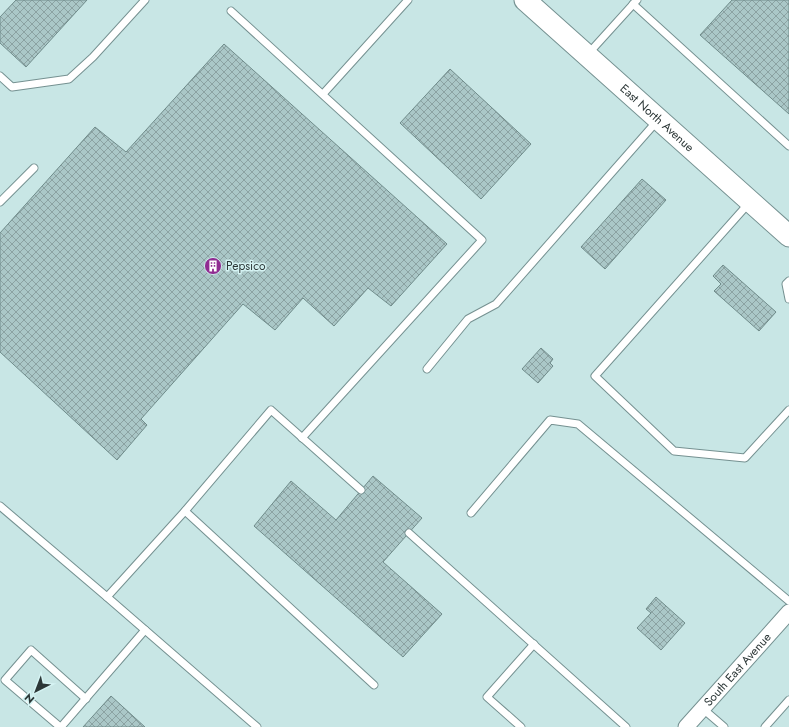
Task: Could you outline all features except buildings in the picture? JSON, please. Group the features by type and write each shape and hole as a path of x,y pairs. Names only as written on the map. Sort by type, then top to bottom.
{"street":[{"name":"East North Avenue","path":"525,0 789,236"},
{"name":"South East Avenue","path":"686,727 789,612"}],"lane":[{"path":"0,76 12,87 68,79 93,57 144,0"},
{"path":"323,94 408,0"},
{"path":"587,56 635,2 789,146"},
{"path":"231,11 482,240 302,438"},
{"path":"426,369 468,319 496,304 658,120"},
{"path":"0,202 34,168"},
{"path":"750,202 595,376 674,451 745,458 789,410"},
{"path":"789,281 786,284 789,299"},
{"path":"107,597 185,511 271,410 361,490"},
{"path":"471,513 550,420 578,424 789,601"},
{"path":"0,506 257,727"},
{"path":"185,511 374,685"},
{"path":"409,532 626,727"},
{"path":"86,699 31,650 5,680 61,727 86,699 145,630"},
{"path":"521,727 487,697 534,644"},
{"path":"765,727 789,700"},
{"path":"702,708 724,727"}],"place":[{"name":"Pepsico","path":"213,266"}]}
